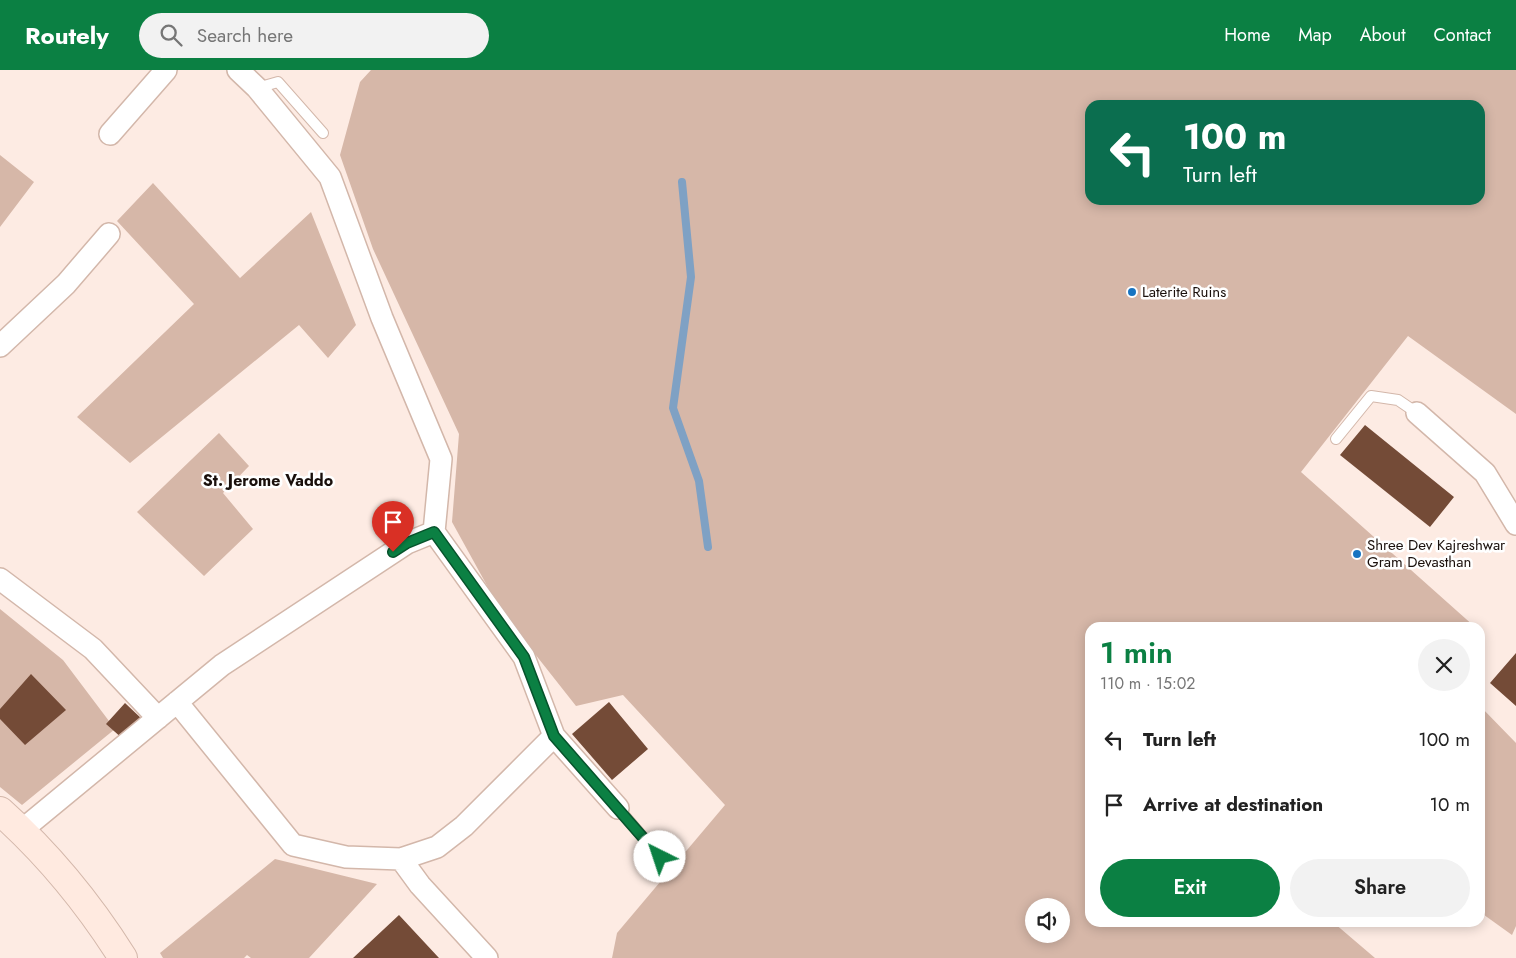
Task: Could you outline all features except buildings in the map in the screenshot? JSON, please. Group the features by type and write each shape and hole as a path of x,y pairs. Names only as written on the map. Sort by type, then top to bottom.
{"main road":[{"path":"0,811 22,830 97,917 123,958"}],"street":[{"path":"110,134 166,70"},
{"path":"238,70 257,88 330,177 382,318 441,459 434,532 524,657 554,736 618,808"},
{"path":"0,346 66,284 108,234"},
{"path":"1417,413 1484,473 1516,524"},
{"path":"22,830 222,665 407,543 434,532"},
{"path":"0,579 93,650 158,718"},
{"path":"177,702 293,845 346,857 401,859 437,847 457,831 554,736"},
{"path":"401,859 420,885 487,958"}],"lane":[{"path":"257,88 278,82 323,133"},
{"path":"1336,439 1371,396 1398,400 1417,413"},
{"path":"618,808 660,857"}],"shaded area":[{"path":"371,70 1516,70 1516,414 1408,336 1301,472 1469,622 1085,622 1085,927 1339,927 1375,958 612,958 617,933 725,805 623,695 576,706 501,611 452,522 459,434 373,249 340,155 360,82"},
{"path":"0,155 34,182 0,227"},
{"path":"153,183 240,278 311,212 356,325 328,358 299,325 130,463 77,417 194,304 117,221"},
{"path":"219,433 249,466 223,493 253,529 204,576 137,512"},
{"path":"0,609 63,660 115,729 22,805 0,787"},
{"path":"1485,711 1516,743 1516,926 1512,935 1485,916"},
{"path":"275,859 377,884 309,958 251,958 247,955 244,958 163,958 160,953"}],"waterway":[{"path":"682,182 691,277 673,408 699,481 708,547"}],"place":[{"name":"Laterite Ruins","path":"1132,292"},
{"name":"Shree Dev Kajreshwar Gram Devasthan","path":"1357,554"}],"district":[{"name":"St. Jerome Vaddo","path":"268,480"}],"route":[{"path":"393,552 407,543 434,532 524,657 554,736 660,857"}]}
